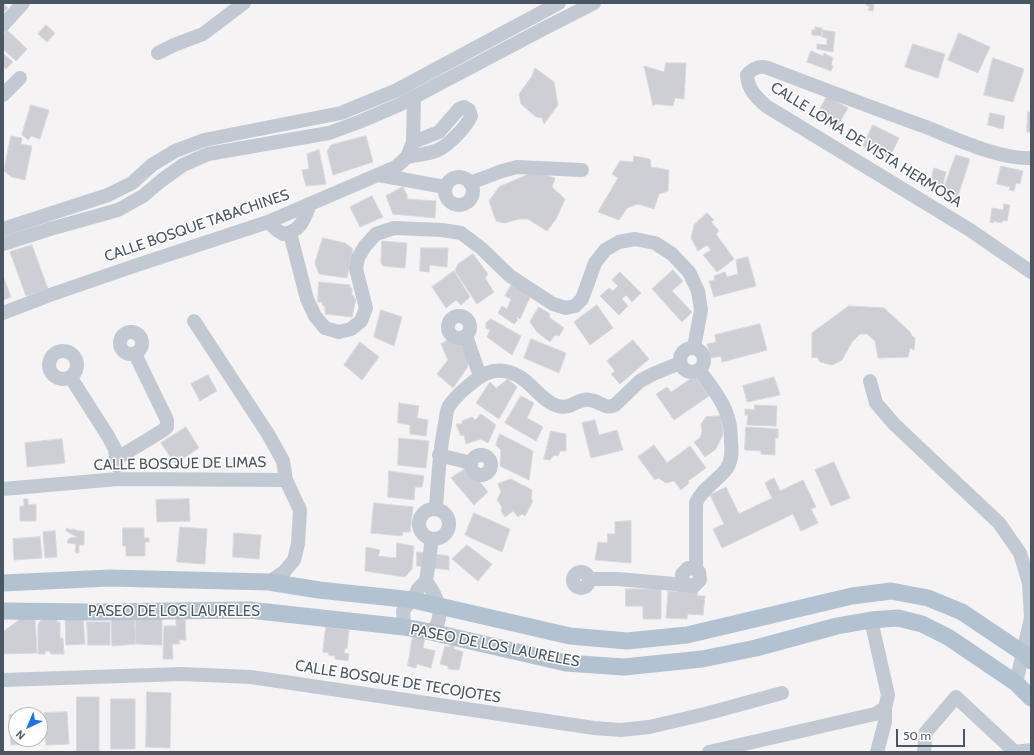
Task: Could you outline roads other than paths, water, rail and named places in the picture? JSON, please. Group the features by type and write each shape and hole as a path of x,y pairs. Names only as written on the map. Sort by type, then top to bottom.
{"main road":[{"name":"PASEO DE LOS LAURELES","path":"3,583 110,578 269,582 320,590 413,600 570,636 627,641 687,635 852,596 891,591 928,598 962,612 1027,657"},
{"name":"PASEO DE LOS LAURELES","path":"3,611 93,612 249,610 431,632 566,663 624,667 702,660 756,648 837,626 871,620 898,618 922,624 948,637 1016,683 1031,698"}],"street":[{"path":"3,25 23,3"},
{"path":"158,53 203,34 244,3"},
{"path":"3,229 108,195 132,183 152,165 175,151 204,140 341,113 397,90 559,3"},
{"path":"3,244 118,210 143,196 183,165 208,154 329,133 359,122 414,98 594,3"},
{"path":"534,16 541,30"},
{"name":"CALLE LOMA DE VISTA HERMOSA","path":"1030,270 970,230 766,106 751,92 747,83 747,75 761,66 768,68 968,143 1004,155 1031,158"},
{"path":"3,95 20,78"},
{"path":"407,157 413,142 414,98"},
{"path":"407,157 438,150 449,142 469,121 471,116 469,110 464,107 459,109 439,132 413,142"},
{"name":"CALLE BOSQUE TABACHINES","path":"3,313 134,266 268,222 379,175 396,167 407,157"},
{"path":"470,183 517,167 582,170"},
{"path":"379,175 445,187"},
{"path":"458,177 467,180 470,183 473,196 471,200 464,205 459,206 450,203 445,196 445,187 450,180 458,177"},
{"path":"268,222 283,234 290,233 296,230 303,221 310,204"},
{"path":"290,233 307,299 315,316 325,328 339,332 351,330 361,321 366,308 356,269 358,258 365,246 376,234 394,228 442,230 461,233 481,248 510,276 553,304 566,308 575,306 582,299 595,263 605,250 619,242 635,239 655,243 672,254 689,272 698,291 702,310 694,348"},
{"path":"194,321 268,434 283,461 286,480 300,510 298,544 294,560 284,572 269,582"},
{"path":"466,336 480,376"},
{"path":"694,348 701,351 704,357 704,365 699,370 692,372 684,369 680,363 681,355 686,349 694,348"},
{"path":"116,459 167,427 167,420 135,354"},
{"path":"436,509 439,455 448,407 463,390 480,376 494,370 509,372 523,378 547,400 557,406 566,408 580,401 589,399 610,408 640,381 680,363"},
{"path":"590,579 686,585 682,578 684,570 692,568 696,569 696,503 704,491 726,469 732,457 731,429 726,411 699,370"},
{"path":"70,378 115,449 118,479"},
{"path":"870,381 876,403 894,424 1000,523 1020,553 1029,583 1031,618 1027,657 1016,683"},
{"path":"439,455 471,462"},
{"name":"CALLE BOSQUE DE LIMAS","path":"3,489 118,479 286,480"},
{"path":"436,509 446,514 450,526 444,536 432,539 422,533 419,522 425,512 436,509"},
{"path":"404,628 403,611 413,600 418,589 426,581 432,539"},
{"path":"426,581 434,592 440,613 436,628 431,632"},
{"path":"871,620 888,695 885,722 877,752"},
{"name":"CALLE BOSQUE DE TECOJOTES","path":"3,680 182,674 251,677 594,728 621,730 649,728 782,694"},
{"path":"924,752 926,732 956,697 1015,752 1031,750"},
{"path":"714,751 874,714 886,708"}]}
